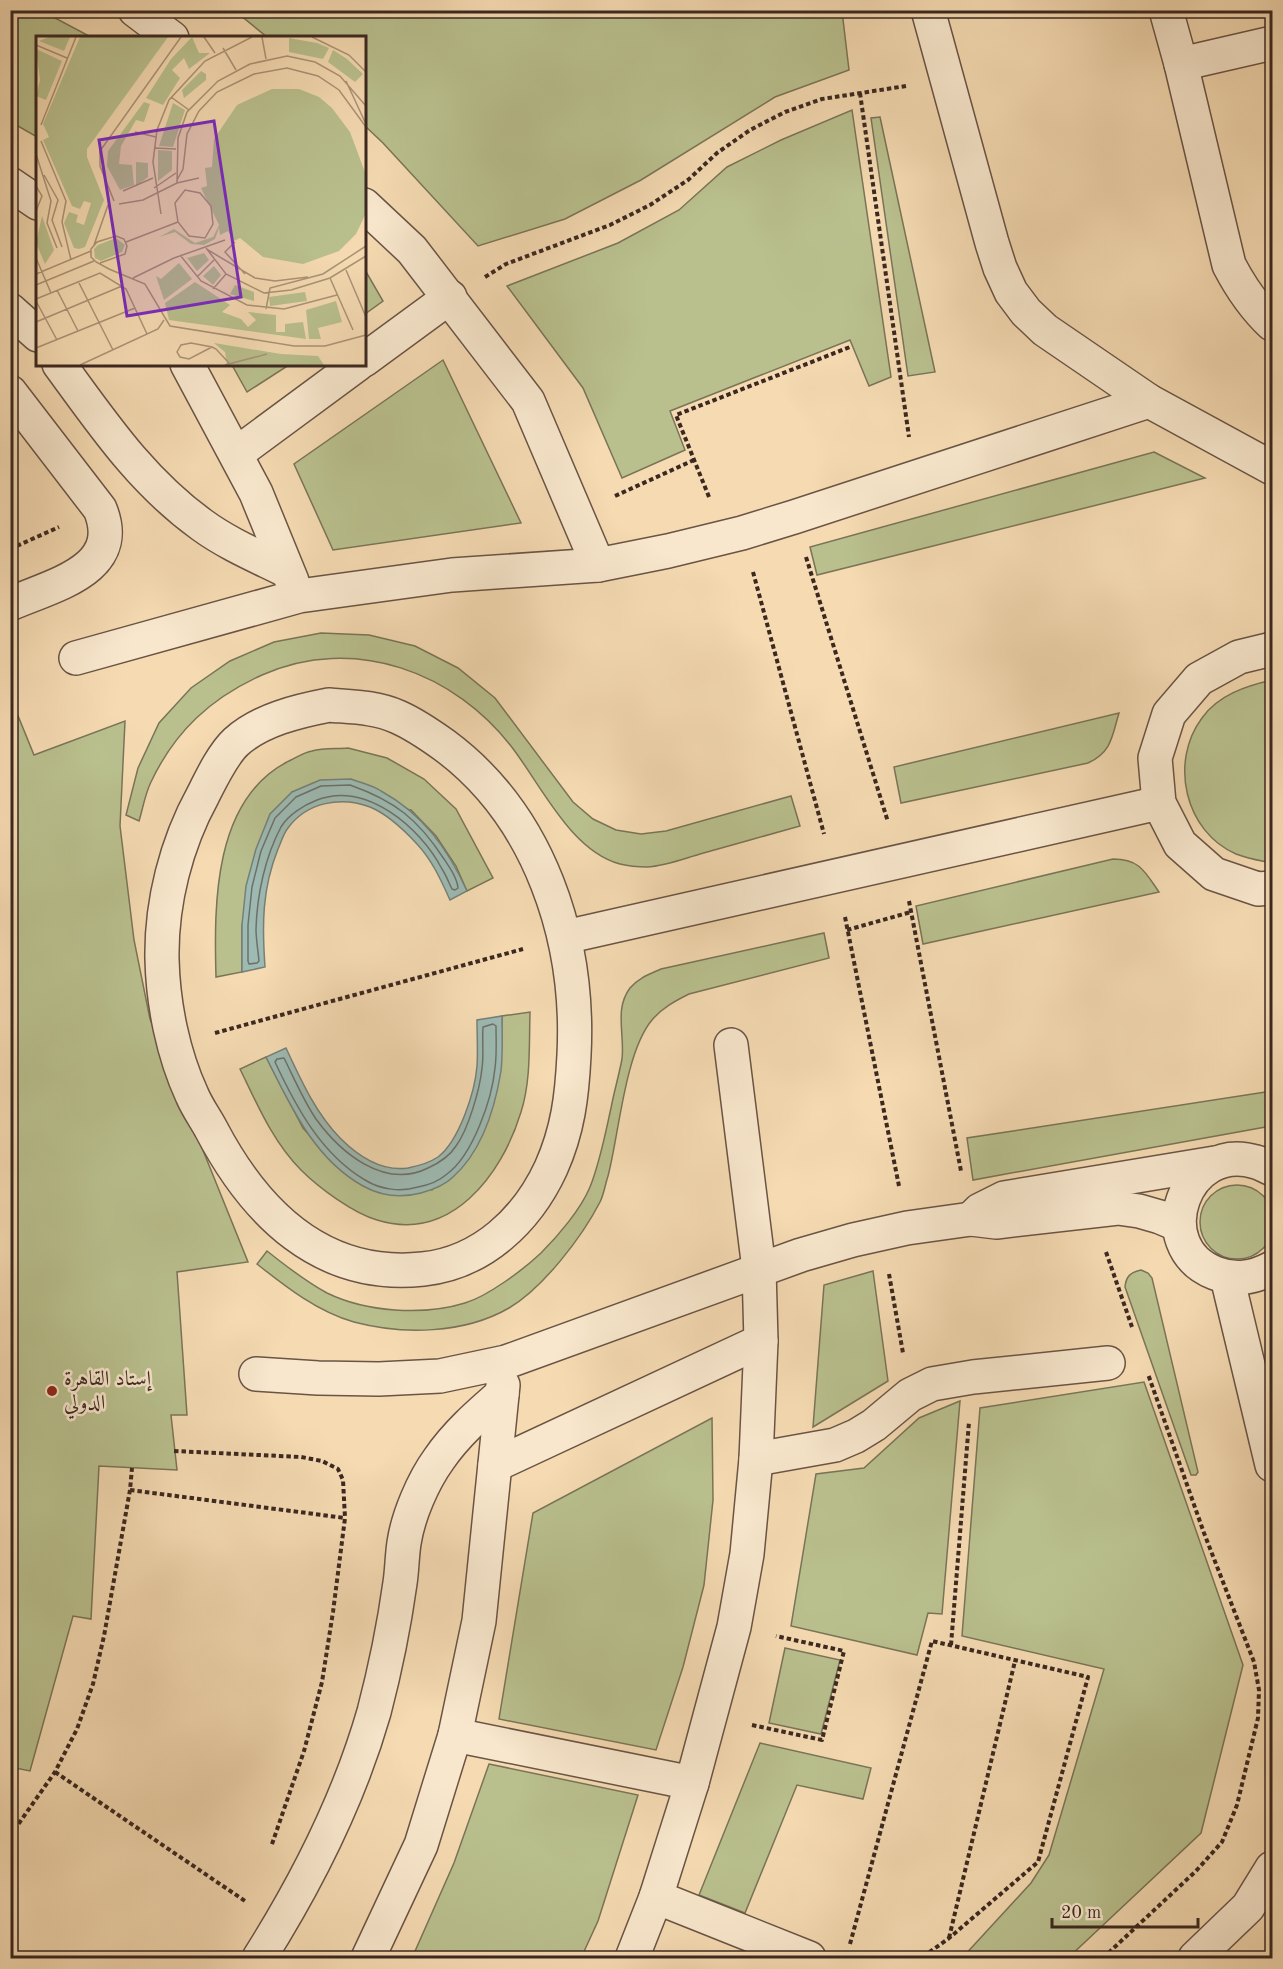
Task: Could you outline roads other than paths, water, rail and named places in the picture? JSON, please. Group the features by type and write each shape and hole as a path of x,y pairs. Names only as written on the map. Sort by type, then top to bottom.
{"lane":[{"path":"135,10 169,36"},
{"path":"928,10 1000,268 1011,292 1026,312 1045,330 1149,401 1272,468"},
{"path":"1166,10 1229,265 1242,290 1259,312 1272,324"},
{"path":"1181,64 1272,43"},
{"path":"10,184 36,202"},
{"path":"366,206 412,250 528,401 598,565"},
{"path":"366,359 450,297"},
{"path":"10,310 36,333"},
{"path":"60,366 120,449 174,504 204,527 293,584"},
{"path":"188,366 256,493 293,584"},
{"path":"236,454 355,366"},
{"path":"10,392 100,509 106,523 104,544 94,563 76,575 10,604"},
{"path":"76,658 293,584 598,565 668,551 794,517 1149,401"},
{"path":"1272,649 1239,657 1199,679 1169,714 1155,758 1159,803 1180,844 1214,874 1258,889 1272,888"},
{"path":"329,705 363,707 396,716 431,736 464,760 492,789 517,822 536,857 565,938 573,981 576,1027 570,1110 560,1149 543,1185 521,1218 495,1240 466,1257 434,1268 400,1272 366,1268 334,1258 301,1239 272,1215 247,1188 225,1157 191,1094 174,1044 164,993 162,958 167,904 180,846 194,810 213,775 235,743 264,724 295,711 329,705"},
{"path":"565,938 1159,803"},
{"path":"632,1959 656,1897 692,1784 734,1627 747,1554 756,1459 761,1341 759,1269 731,1045"},
{"path":"971,1219 980,1209 1004,1198 1236,1159 1267,1162"},
{"path":"1217,1163 1200,1173 1187,1188 1180,1206 1179,1226 1184,1244 1194,1259 1210,1270 1227,1277 1244,1278 1272,1268"},
{"path":"256,1374 348,1378 440,1376 506,1362 759,1269 882,1233 971,1219 996,1222 1118,1208 1160,1217 1179,1226"},
{"path":"1227,1277 1272,1465"},
{"path":"495,1465 761,1341"},
{"path":"368,1959 421,1845 455,1735 478,1621 506,1362"},
{"path":"756,1459 835,1445 874,1425 910,1395 932,1384 973,1377 1108,1363"},
{"path":"259,1959 313,1864 338,1812 357,1762 374,1712 400,1583 405,1540 417,1498 438,1460 466,1426 502,1394"},
{"path":"455,1735 692,1784"},
{"path":"1195,1959 1248,1907 1272,1868"},
{"path":"656,1897 810,1959"}],"water":[{"path":"351,779 381,791 396,800 422,822 443,847 467,891 450,900 436,870 422,850 401,828 376,810 348,802 315,807 296,819 288,828 273,864 264,907 265,967 242,972 242,925 246,886 256,849 270,814 292,792 320,780"},
{"path":"502,1016 501,1071 486,1128 472,1155 450,1180 434,1189 414,1195 399,1196 377,1192 346,1175 317,1146 305,1129 266,1057 286,1048 309,1095 323,1117 354,1151 379,1165 398,1169 408,1168 438,1157 453,1140 465,1115 476,1077 477,1020"}],"place":[{"name":"إستاد القاهرة الدولي","path":"52,1391"}]}
